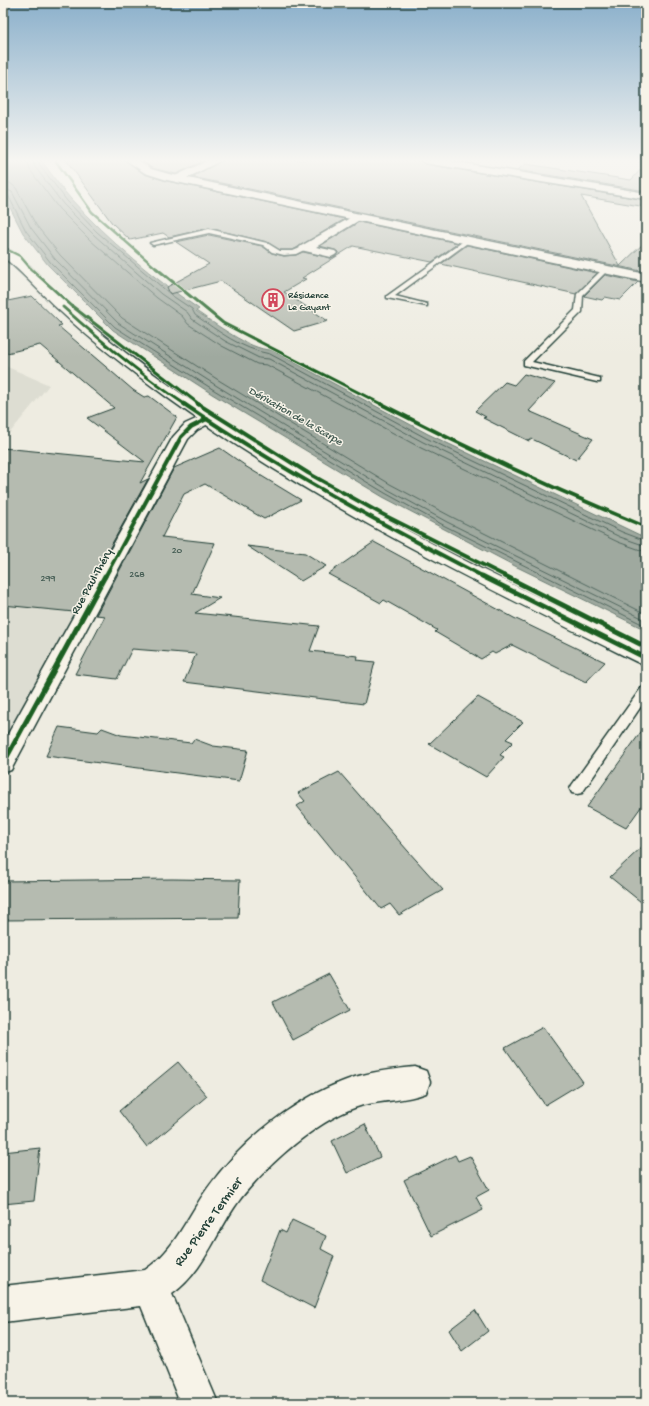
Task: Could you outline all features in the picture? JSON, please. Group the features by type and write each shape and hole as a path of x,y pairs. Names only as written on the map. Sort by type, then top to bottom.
{"street":[{"path":"305,248 343,226"},
{"path":"398,226 646,278"},
{"path":"3,241 9,255 64,308 146,376 207,419 290,471 361,512 498,585 646,658"},
{"path":"305,248 331,253"},
{"name":"Rue Paul Théry","path":"3,764 181,437 191,427 207,419"},
{"name":"Rue Pierre Termier","path":"3,1304 150,1287 168,1274 184,1257 219,1201 240,1175 277,1139 322,1108 346,1096 368,1089 414,1082"},
{"path":"150,1287 199,1403"}],"lane":[{"path":"152,243 209,231 265,244 271,250 278,253 287,254 305,248"},
{"path":"425,305 389,297 467,240"},
{"path":"597,380 527,363 579,310 580,294 605,270"},
{"path":"577,789 646,690"}],"shaded area":[{"path":"3,365 49,385 3,441"},
{"path":"3,494 145,508 3,778"}],"water":[{"name":"Dérivation de la Scarpe","path":"19,226 97,226 148,272 199,309 196,311 232,335 253,346 271,350 428,434 646,538 646,630 515,566 383,497 212,394 113,330 48,265 23,233"}],"building":[{"path":"115,226 334,226 293,250 280,250 267,242 209,228 169,237 163,233 130,240"},
{"path":"353,226 376,226 458,243 432,262 353,246 302,278 306,279 284,292 328,321 294,331 221,281 170,294 167,287 209,264 176,242 209,235 262,246 272,253 284,256 296,255 303,252 331,258 336,256 338,252 320,246"},
{"path":"424,226 597,226 620,266 646,241 646,272"},
{"path":"467,245 597,273 576,294 441,264"},
{"path":"605,275 638,282 620,300 605,297 602,300 584,296"},
{"path":"32,296 62,325 58,326 133,390 144,397 149,396 177,417 140,483 148,479 74,612 3,605 3,448 145,462 87,418 114,408 40,345 3,354 3,302"},
{"path":"524,374 555,383 529,411 593,439 576,460 532,439 529,441 483,418 486,417 475,411 505,382 514,385"},
{"path":"220,448 245,466 301,500 264,519 205,484 184,494 162,537 215,543 192,594 220,598 195,613 319,626 310,651 358,656 357,660 375,662 364,704 184,682 196,654 132,649 117,679 75,674 105,616 96,615 174,468"},
{"path":"374,542 514,618 605,662 586,682 512,645 495,654 492,652 481,659 435,632 437,630 384,600 381,603 328,574"},
{"path":"247,546 305,553 326,566 301,581"},
{"path":"478,697 523,722 506,739 513,742 500,755 504,757 486,777 429,744"},
{"path":"646,725 646,800 626,828 587,807"},
{"path":"59,727 98,732 102,728 121,735 191,743 194,739 213,746 248,750 239,781 46,756"},
{"path":"339,772 443,890 399,915 390,904 381,909 297,806 305,801 298,793"},
{"path":"646,843 646,906 610,877"},
{"path":"172,879 240,880 238,918 3,920 3,881"},
{"path":"329,974 350,1010 293,1040 273,1002"},
{"path":"543,1027 583,1082 545,1105 505,1048"},
{"path":"178,1062 207,1096 147,1147 119,1111"},
{"path":"365,1124 380,1157 347,1173 332,1141"},
{"path":"40,1148 34,1201 3,1204 3,1152"},
{"path":"455,1155 458,1161 470,1156 489,1190 476,1197 483,1210 431,1236 404,1180"},
{"path":"292,1220 326,1236 321,1249 334,1256 314,1308 260,1280 280,1230 286,1233"},
{"path":"475,1310 488,1331 462,1351 449,1330"}],"cycle path":[{"path":"107,226 167,278 223,323 464,447 571,496 646,527"},
{"path":"10,251 20,256 29,267 72,306 203,408 308,473 380,513 646,647"},
{"path":"63,307 138,371 218,428 260,454 421,544 517,594 646,658"},
{"path":"3,764 181,437 191,427 207,419"}],"place":[{"name":"Résidence Le Gayant","path":"273,300"}]}
